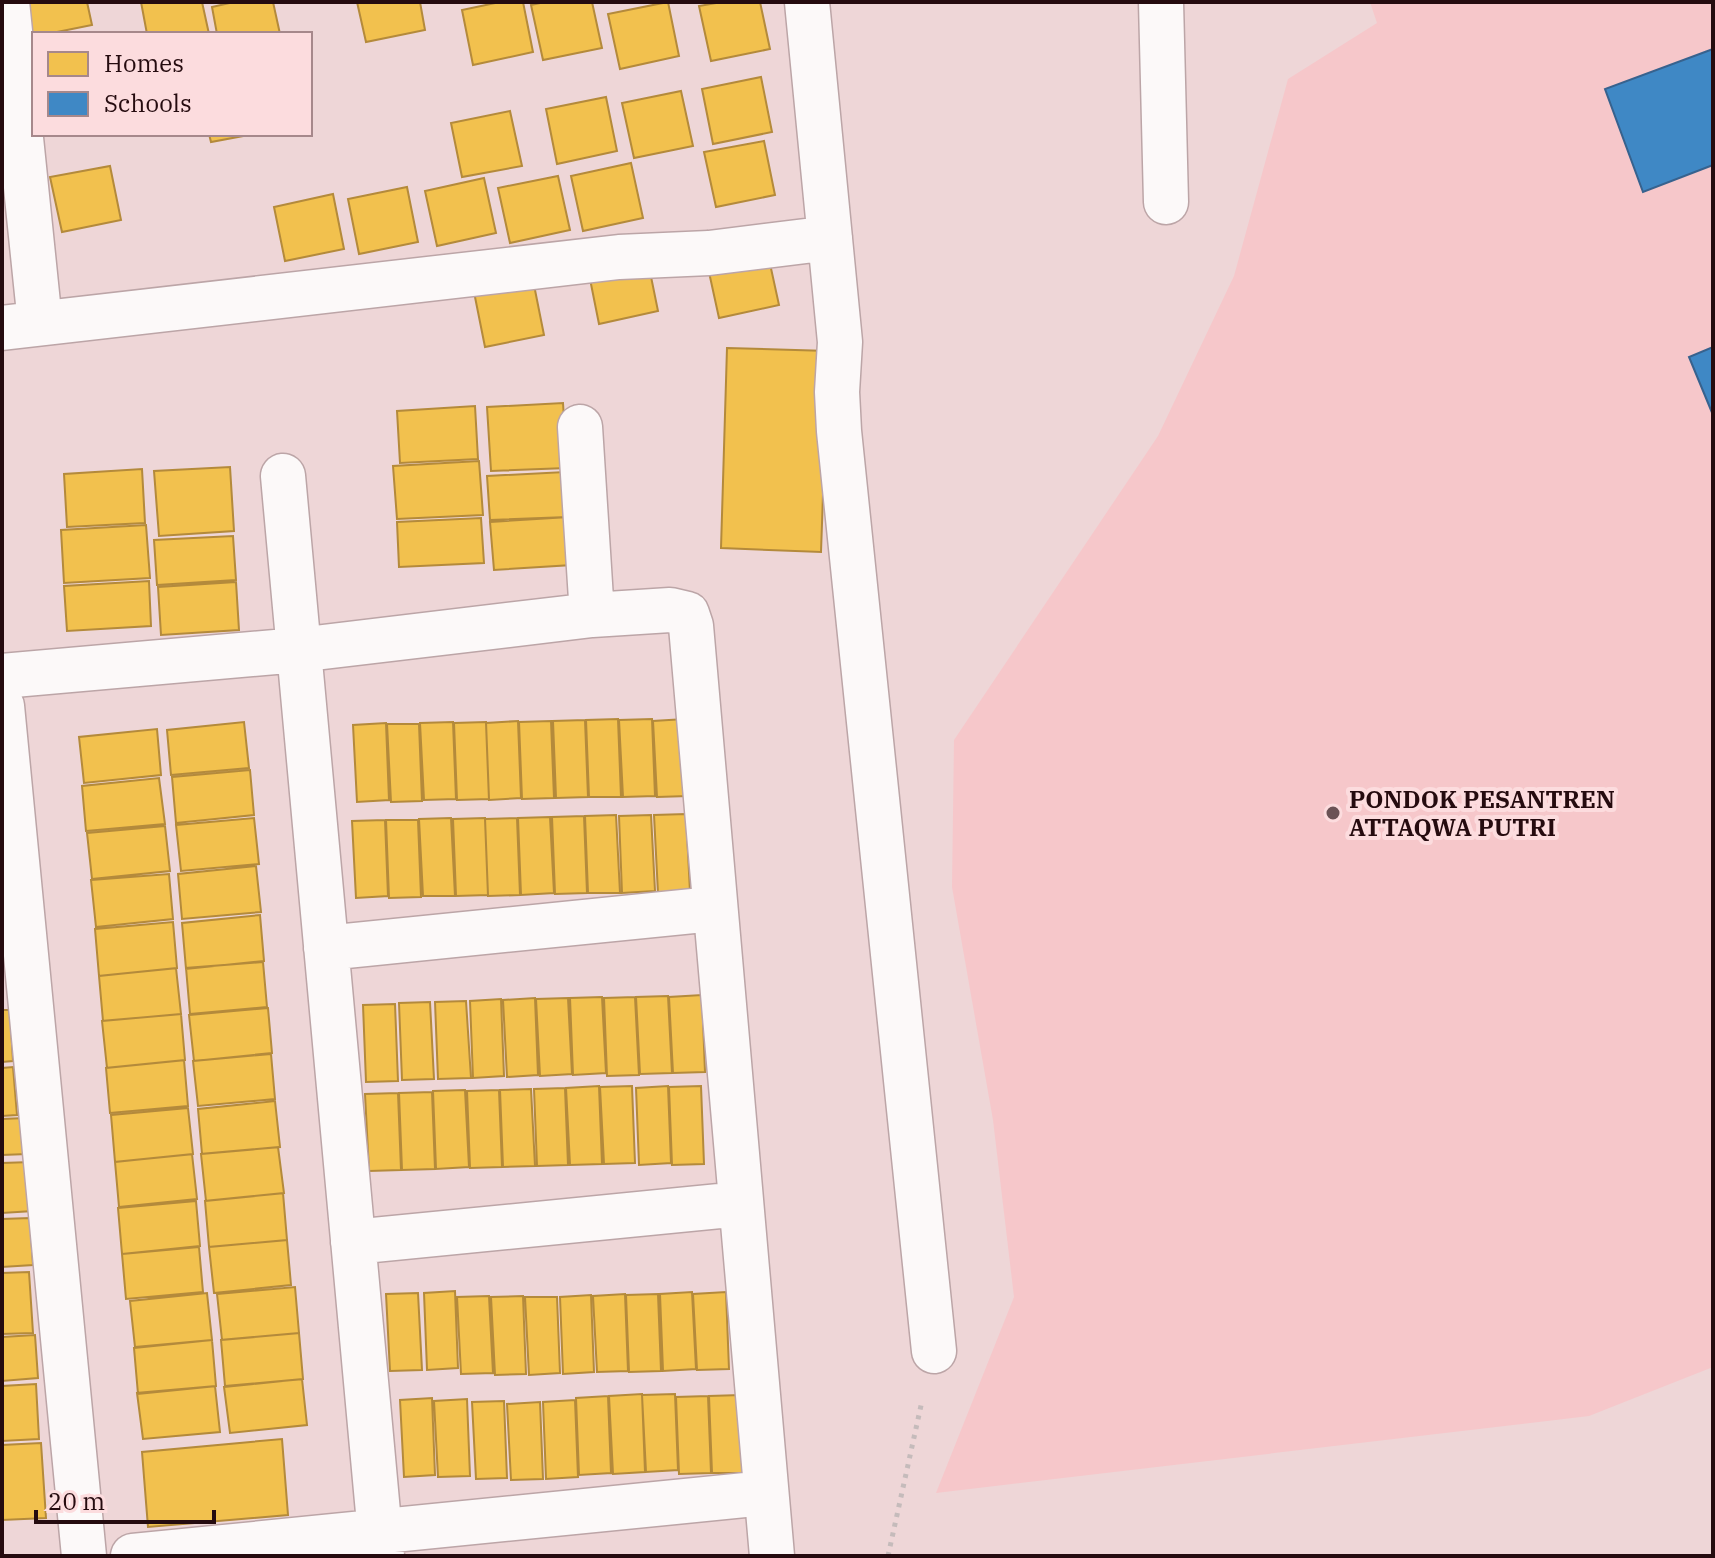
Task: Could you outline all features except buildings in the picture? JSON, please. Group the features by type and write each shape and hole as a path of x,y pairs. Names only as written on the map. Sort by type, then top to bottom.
{"street":[{"path":"7,2 21,326 556,264 709,253 830,238"},
{"path":"807,2 840,342 837,392 839,431 934,1351"},
{"path":"1161,2 1166,202"},
{"path":"580,427 592,615"},
{"path":"283,476 381,1544"},
{"path":"2,676 298,650 592,615 679,610 690,620 772,1556"},
{"path":"2,706 84,1556"},
{"path":"326,948 713,909"},
{"path":"353,1242 740,1204"},
{"path":"133,1556 381,1544 766,1493"}],"path":[{"path":"888,1556 934,1351"}],"shaded area":[{"name":"PONDOK PESANTREN ATTAQWA PUTRI","path":"1370,2 1713,2 1713,1367 1589,1416 936,1493 1014,1297 993,1120 952,887 954,740 1158,436 1234,276 1288,79 1377,23"}],"place":[{"name":"PONDOK PESANTREN ATTAQWA PUTRI","path":"1333,813"}]}
